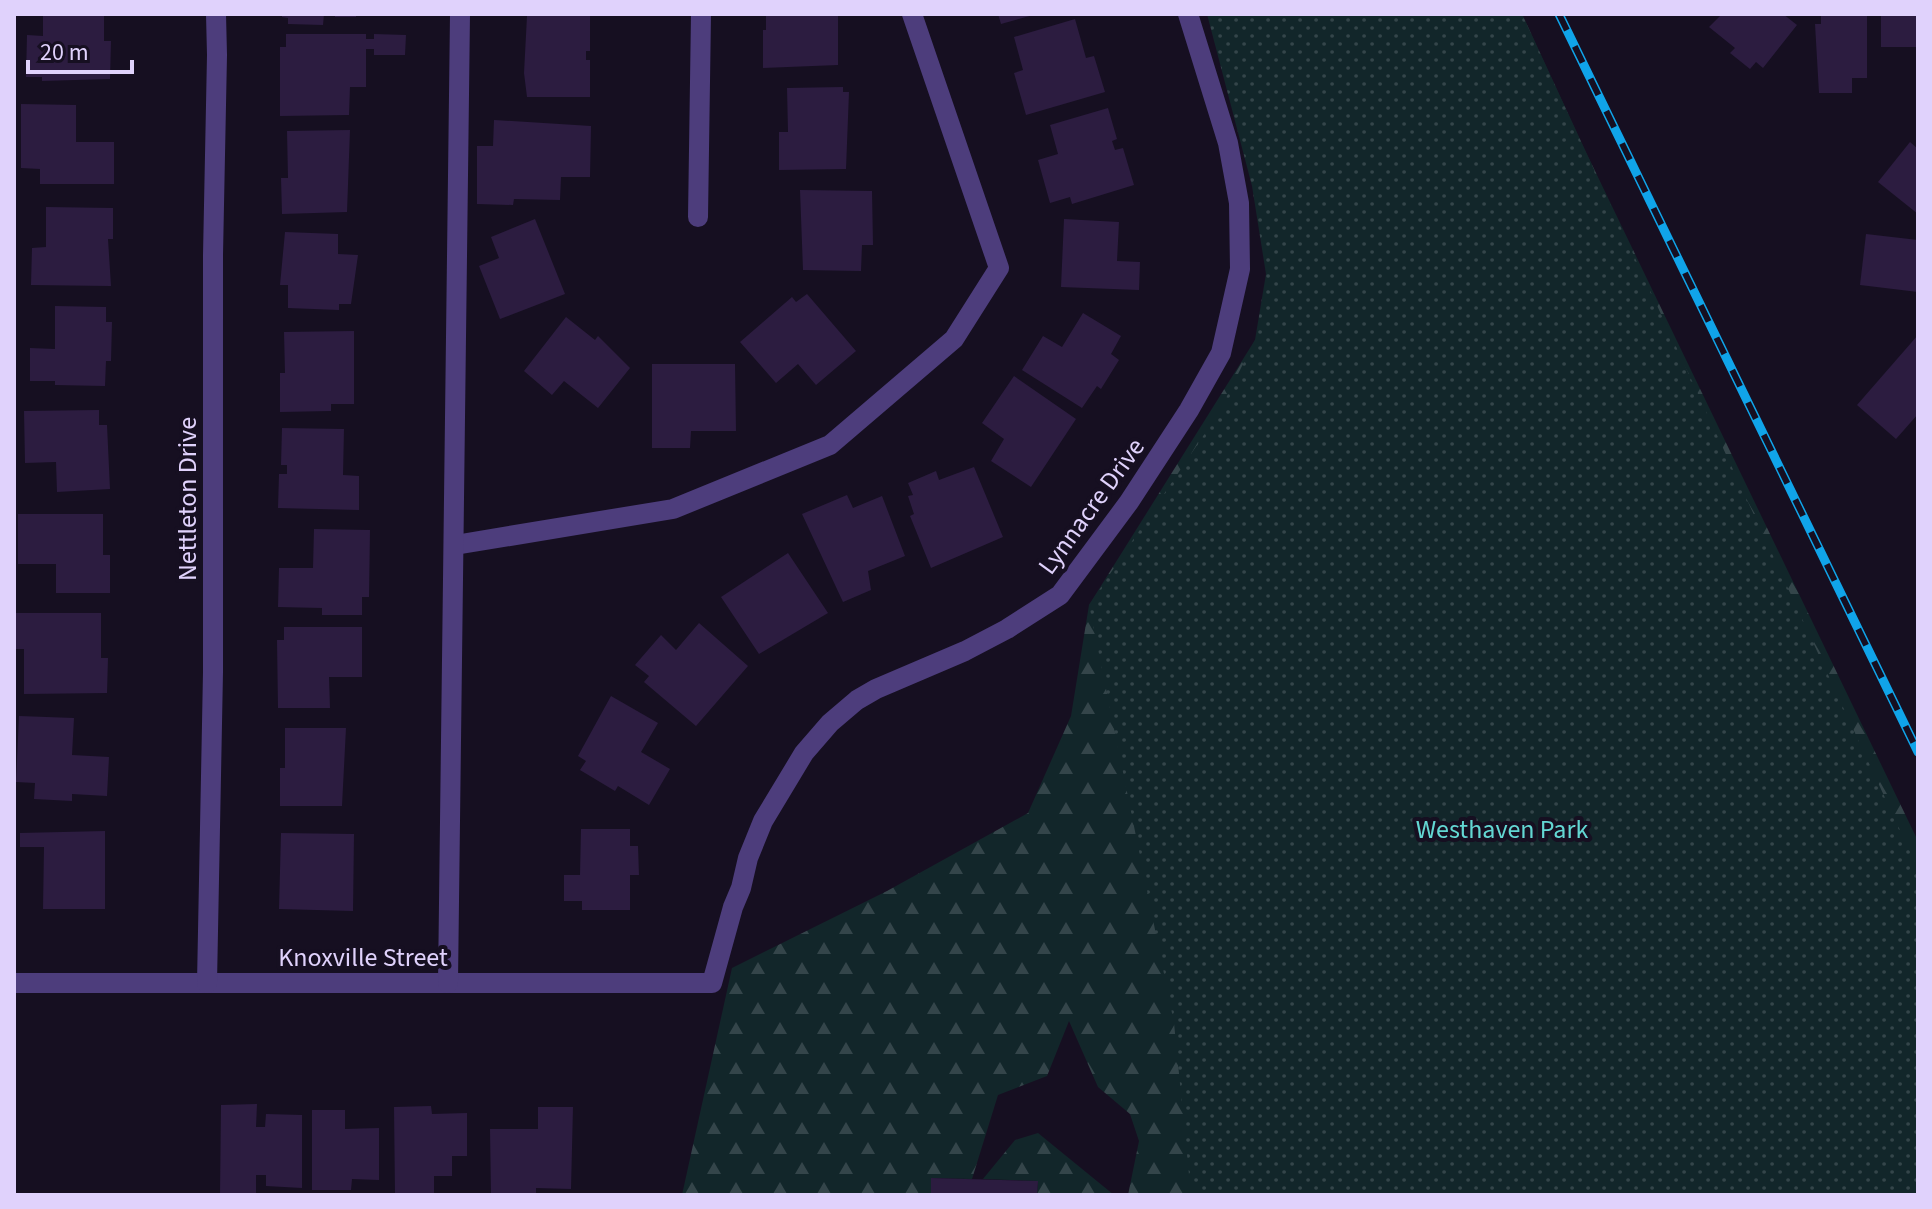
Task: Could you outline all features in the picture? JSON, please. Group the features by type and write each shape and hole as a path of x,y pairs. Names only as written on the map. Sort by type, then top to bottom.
{"street":[{"name":"Nettleton Drive","path":"207,983 213,672 216,14"},
{"path":"448,983 460,14"},
{"path":"698,217 701,14"},
{"path":"455,545 673,509 830,445 954,339 999,268 912,14"},
{"name":"Lynnacre Drive","path":"712,983 748,858 763,821 804,753 830,723 857,700 965,651 1060,595 1137,489 1189,410 1221,353 1240,269 1239,203 1228,143 1188,14"},
{"name":"Knoxville Street","path":"14,983 712,983"}],"green space":[{"name":"Westhaven Park","path":"1207,14 1522,14 1918,869 1918,1195 1191,1195 1174,1023 1089,605 1218,414 1255,340 1266,274 1252,186"},
{"name":"Westhaven Park","path":"1522,14 1918,841 1918,1195 1128,1195 1139,1141 1130,1114 1098,1087 1069,1021 1047,1076 998,1095 972,1179 931,1178 931,1195 682,1195 732,968 887,891 1028,813 1071,716 1089,605 1255,340"},
{"path":"1038,1133 1114,1195 1037,1195 1038,1181 983,1179 1015,1140"}],"building":[{"path":"43,14 104,14 104,41 111,41 110,79 42,81 42,77 26,77 27,35 43,36"},
{"path":"282,14 324,14 323,25 288,24 288,18 282,17"},
{"path":"335,14 356,14 356,17 335,17"},
{"path":"766,14 838,14 838,65 763,68"},
{"path":"998,14 1033,14 1033,15 1001,24"},
{"path":"1722,14 1783,14 1797,25 1763,68 1756,62 1750,69 1730,53 1735,48 1709,27"},
{"path":"1867,14 1867,78 1852,78 1852,93 1819,93 1815,24 1821,24 1821,15"},
{"path":"1881,14 1918,14 1918,47 1881,47"},
{"path":"527,16 590,16 590,51 586,51 586,60 590,60 590,97 527,97 524,73"},
{"path":"1075,19 1086,58 1094,56 1105,92 1026,115 1014,73 1023,70 1014,37"},
{"path":"286,34 366,34 366,39 374,39 374,34 406,35 405,55 374,55 374,49 366,49 366,87 350,87 349,115 280,116 280,47 286,47"},
{"path":"843,87 843,92 849,92 846,169 779,170 779,132 788,132 787,88"},
{"path":"21,104 76,105 76,142 114,142 114,184 40,184 40,169 21,168"},
{"path":"1108,108 1117,139 1112,141 1115,150 1123,148 1134,185 1072,204 1070,197 1050,203 1038,160 1058,154 1050,125"},
{"path":"494,120 591,126 590,177 561,177 560,200 514,199 513,205 477,204 477,146 493,146"},
{"path":"350,130 347,212 282,214 281,178 288,178 287,131"},
{"path":"1910,142 1918,149 1918,214 1878,182"},
{"path":"800,190 872,191 873,245 862,245 861,271 803,270"},
{"path":"46,207 113,208 113,239 108,239 111,286 31,285 32,248 46,247"},
{"path":"535,219 565,294 500,319 479,266 499,258 491,237"},
{"path":"1064,219 1119,222 1117,261 1140,262 1139,290 1061,287"},
{"path":"285,232 338,234 338,254 358,255 351,304 339,304 339,310 288,308 288,285 280,285"},
{"path":"1866,234 1918,240 1918,292 1860,285"},
{"path":"807,294 856,351 816,385 798,364 776,383 740,342 792,297 796,302"},
{"path":"55,306 106,307 106,322 112,322 111,361 106,361 105,386 30,381 30,348 55,349"},
{"path":"1083,313 1121,336 1111,354 1119,360 1101,389 1097,386 1082,408 1022,370 1043,336 1062,347"},
{"path":"566,317 595,340 598,336 630,368 598,408 564,381 552,395 524,371"},
{"path":"354,331 354,404 331,404 331,411 280,412 280,373 285,373 284,332"},
{"path":"1918,335 1918,414 1896,439 1857,405"},
{"path":"652,364 735,364 736,431 691,431 690,448 652,448"},
{"path":"1014,376 1076,419 1031,487 991,461 1004,439 982,423"},
{"path":"99,410 99,425 107,425 110,489 57,492 56,462 25,463 24,411"},
{"path":"282,428 344,429 343,475 359,476 359,510 278,508 279,474 287,474 287,465 281,465"},
{"path":"974,467 1003,537 931,568 910,516 914,514 908,496 913,495 908,483 936,471 939,480"},
{"path":"847,495 853,508 882,496 905,556 868,571 871,590 843,602 802,514"},
{"path":"18,514 103,514 103,555 110,555 110,593 56,593 56,564 18,564"},
{"path":"314,529 370,530 369,597 362,597 362,615 322,615 322,608 278,607 279,568 313,568"},
{"path":"788,553 828,613 759,654 721,597"},
{"path":"14,613 101,613 101,658 108,658 107,693 24,694 24,649 14,649"},
{"path":"699,623 748,666 696,726 644,682 649,676 635,665 661,635 676,650"},
{"path":"284,627 362,627 362,677 329,677 330,708 278,708 277,640 284,640"},
{"path":"611,696 658,723 641,752 670,769 649,805 618,786 615,791 580,770 586,761 578,756"},
{"path":"19,716 74,718 72,755 109,757 107,796 72,794 72,801 34,799 35,783 16,782"},
{"path":"285,728 346,728 342,806 280,806 280,768 285,768"},
{"path":"581,829 630,829 630,846 638,846 639,875 630,875 630,910 582,910 582,901 564,901 564,875 580,875"},
{"path":"105,831 105,909 43,909 44,847 20,847 20,833"},
{"path":"281,833 354,834 353,911 279,909"},
{"path":"257,1104 256,1127 265,1127 266,1114 302,1115 302,1188 266,1186 266,1175 256,1175 256,1195 220,1195 221,1105"},
{"path":"431,1106 432,1114 467,1113 467,1156 452,1156 452,1176 434,1176 434,1195 395,1195 394,1107"},
{"path":"538,1107 573,1107 571,1189 536,1188 536,1195 491,1195 490,1129 538,1129"},
{"path":"312,1110 345,1110 345,1129 379,1128 379,1180 352,1179 351,1190 312,1190"},
{"path":"931,1178 1038,1181 1037,1195 931,1195"}],"railway":[{"path":"1559,14 1918,752"}]}
